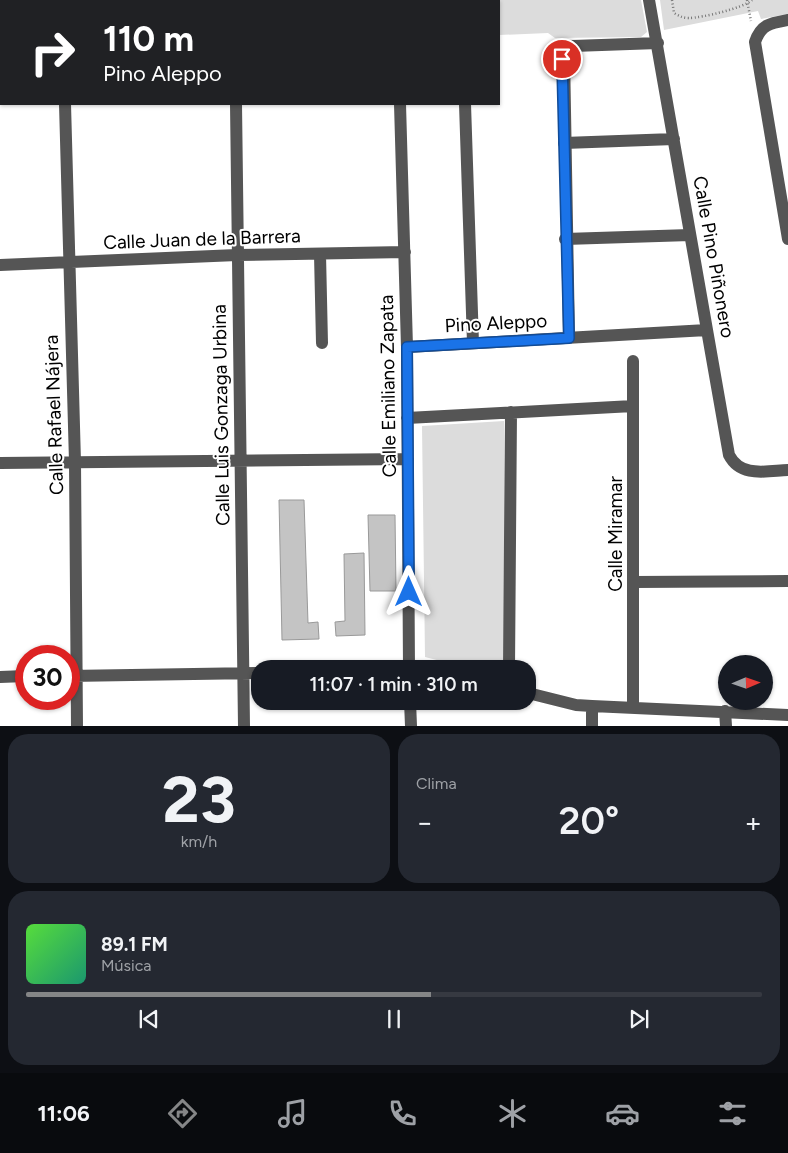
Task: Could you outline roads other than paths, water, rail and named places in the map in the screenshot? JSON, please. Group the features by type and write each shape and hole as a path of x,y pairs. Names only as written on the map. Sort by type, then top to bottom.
{"street":[{"name":"Calle Pino Piñonero","path":"649,0 729,455 738,468 749,472 788,470"},
{"path":"788,20 769,23 758,33 755,42 788,239"},
{"path":"569,338 565,239 562,59 565,51 573,46 658,43"},
{"name":"Calle Rafael Nájera","path":"66,105 68,263 74,462 72,645"},
{"name":"Calle Luis Gonzaga Urbina","path":"236,105 244,726"},
{"name":"Calle Emiliano Zapata","path":"400,105 407,347 409,660"},
{"path":"465,105 473,343"},
{"path":"564,143 674,139"},
{"path":"565,239 690,236"},
{"name":"Calle Juan de la Barrera","path":"0,265 237,255 405,252"},
{"path":"320,254 322,343"},
{"name":"Pino Aleppo","path":"407,347 707,330"},
{"name":"Calle Miramar","path":"632,707 634,582 633,361"},
{"path":"407,418 633,406"},
{"path":"509,660 511,412"},
{"path":"0,463 408,459"},
{"path":"634,582 788,581"},
{"path":"80,676 251,674"},
{"path":"0,677 15,676"},
{"path":"536,695 576,705 788,715"},
{"path":"592,706 592,726"},
{"name":"Calle Rafael Nájera","path":"75,710 77,726"},
{"path":"410,710 411,726"},
{"path":"725,711 726,726"}]}
